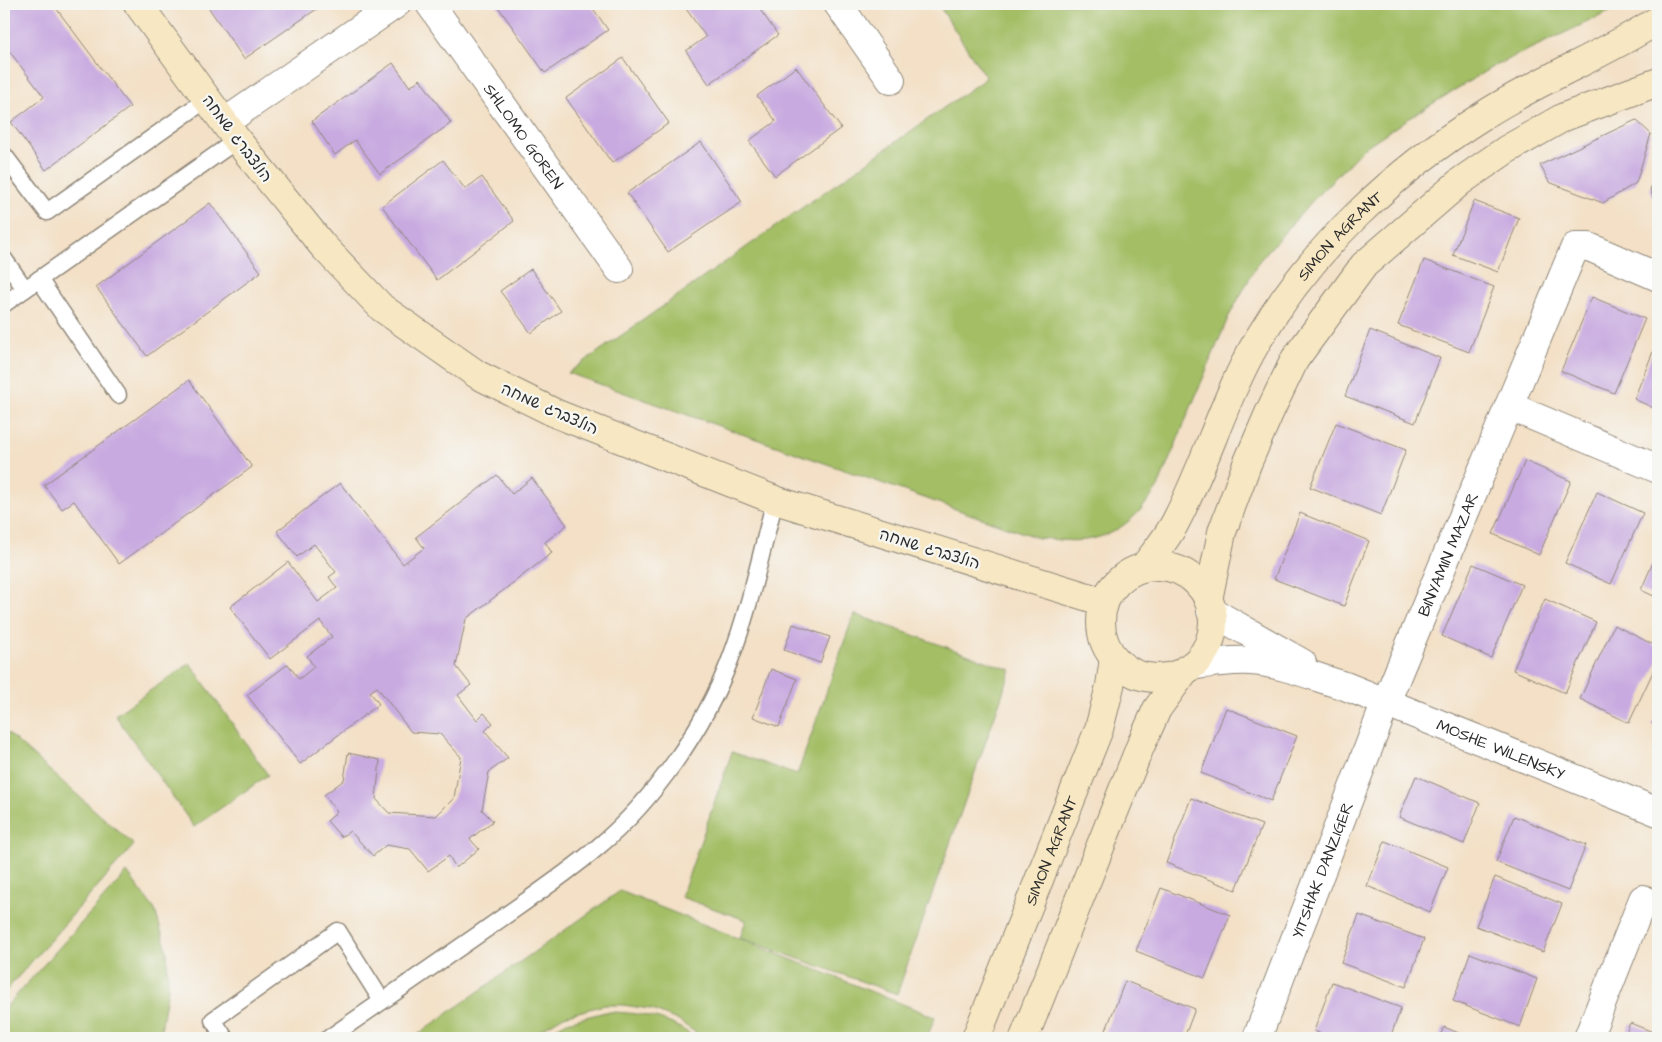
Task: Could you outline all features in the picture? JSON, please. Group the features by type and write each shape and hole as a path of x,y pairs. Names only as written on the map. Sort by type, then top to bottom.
{"street":[{"name":"הולצברג שמחה","path":"138,4 231,131 323,246 382,308 478,375 557,414 775,500 1104,602"},
{"path":"231,131 396,4"},
{"name":"SHLOMO GOREN","path":"430,4 619,269"},
{"path":"838,4 891,80"},
{"name":"SIMON AGRANT","path":"1144,567 1177,521 1259,338 1333,237 1435,148 1484,114 1546,80 1620,44 1658,20"},
{"path":"1024,1038 1140,747 1157,709 1189,667 1204,651 1210,638 1212,626 1210,606 1222,532 1247,464 1294,360 1364,265 1461,181 1506,150 1564,117 1658,82"},
{"name":"BINYAMIN MAZAR","path":"1386,702 1575,247 1589,247 1658,277"},
{"path":"1509,406 1658,469"},
{"path":"1189,667 1168,676 1149,677 1130,671 1114,658 1102,632 1101,622 1104,602 1119,580 1135,570 1144,567 1164,566 1182,572 1197,584 1210,606"},
{"name":"MOSHE WILENSKY","path":"1210,606 1231,624 1345,686"},
{"name":"SIMON AGRANT","path":"976,1038 1099,729 1110,686 1114,658"},
{"name":"MOSHE WILENSKY","path":"1189,667 1226,661 1252,661 1300,672 1345,686 1386,702 1658,812"},
{"name":"YITSHAK DANZIGER","path":"1256,1038 1386,702"},
{"path":"1588,1038 1643,899"}],"lane":[{"path":"4,155 47,212 207,99"},
{"path":"4,304 231,131"},
{"path":"4,259 25,289"},
{"path":"39,279 118,395"},
{"path":"330,1038 553,882 599,847 634,812 668,771 703,714 730,662 748,610 775,500"},
{"path":"225,1038 213,1020 338,931 382,1002"}],"green space":[{"path":"938,4 1626,4 1494,66 1365,147 1315,198 1259,261 1228,318 1158,487 1151,497 1136,515 1118,529 1097,538 1073,541 1038,538 568,373 986,78"},
{"path":"854,614 1011,670 897,994 740,938 746,920 681,897 732,752 797,775"},
{"path":"190,663 268,775 194,827 115,715"},
{"path":"4,730 134,845 4,993"},
{"path":"127,872 155,910 167,951 168,988 161,1030 167,1038 4,1038 4,1009"},
{"path":"620,891 935,1017 927,1038 704,1038 677,1020 650,1009 623,1005 604,1005 564,1016 527,1038 413,1038"},
{"path":"605,1012 629,1013 652,1017 674,1025 695,1038 538,1038 567,1022"}],"building":[{"path":"12,4 53,4 130,107 46,170 11,122 44,97 4,44 4,10"},
{"path":"206,4 324,4 244,59"},
{"path":"496,4 590,4 608,30 545,73"},
{"path":"686,4 756,4 778,35 709,84 686,51 706,37 684,6"},
{"path":"623,58 669,123 612,163 566,98"},
{"path":"393,63 410,87 420,79 451,123 380,174 355,140 335,155 312,121"},
{"path":"796,67 841,128 775,176 749,141 776,121 757,96"},
{"path":"4,101 10,110 4,114"},
{"path":"1636,120 1651,134 1636,183 1603,203 1549,182 1540,165"},
{"path":"701,142 742,202 668,252 627,193"},
{"path":"443,160 465,189 482,177 514,221 437,280 382,206"},
{"path":"1658,174 1658,211 1650,189"},
{"path":"1474,201 1519,218 1498,272 1453,255"},
{"path":"210,203 261,272 147,356 96,287"},
{"path":"1424,260 1494,287 1469,352 1398,325"},
{"path":"531,269 561,311 531,333 500,291"},
{"path":"1592,297 1645,319 1614,393 1561,371"},
{"path":"1370,330 1440,358 1415,423 1345,396"},
{"path":"1658,339 1658,410 1634,399"},
{"path":"189,380 252,467 119,564 74,501 62,509 44,485"},
{"path":"1336,423 1406,450 1381,515 1310,487"},
{"path":"1525,461 1571,481 1539,555 1493,534"},
{"path":"497,475 512,494 532,478 567,525 545,542 552,553 466,619 456,666 471,685 458,695 477,720 484,713 493,723 485,731 508,758 489,772 482,810 493,821 470,839 479,849 456,868 449,856 428,871 410,849 386,845 373,856 350,831 341,837 327,821 337,812 324,795 344,780 348,753 380,760 376,799 389,813 436,816 454,798 461,757 440,734 411,732 377,687 370,692 379,704 300,764 247,695 288,664 299,679 314,667 307,656 332,637 320,621 270,659 230,607 288,562 318,602 337,588 329,577 336,572 314,544 297,557 277,531 340,483 403,564 424,548 416,537"},
{"path":"1597,492 1643,513 1611,584 1565,563"},
{"path":"1300,513 1369,541 1344,606 1274,579"},
{"path":"1658,551 1658,598 1641,590"},
{"path":"1473,564 1522,585 1491,658 1442,636"},
{"path":"1545,599 1596,622 1565,693 1513,670"},
{"path":"793,624 830,637 820,663 784,650"},
{"path":"1614,625 1658,647 1658,661 1629,723 1580,699"},
{"path":"771,669 797,679 779,727 753,717"},
{"path":"1226,708 1297,736 1271,801 1201,773"},
{"path":"1658,712 1658,728 1652,724"},
{"path":"1416,776 1480,803 1464,844 1399,817"},
{"path":"1191,798 1262,825 1236,890 1166,863"},
{"path":"1514,816 1586,845 1568,891 1496,862"},
{"path":"1385,841 1448,867 1430,912 1367,886"},
{"path":"1495,877 1562,904 1543,952 1476,926"},
{"path":"1161,888 1230,915 1205,978 1136,951"},
{"path":"1359,915 1424,939 1406,987 1341,963"},
{"path":"1470,953 1537,979 1520,1027 1453,1001"},
{"path":"1125,981 1195,1009 1184,1038 1103,1038"},
{"path":"1332,982 1401,1008 1390,1038 1332,1038 1314,1031"},
{"path":"1630,1023 1658,1034 1658,1038 1624,1038"},
{"path":"1444,1027 1471,1038 1439,1038"}]}
